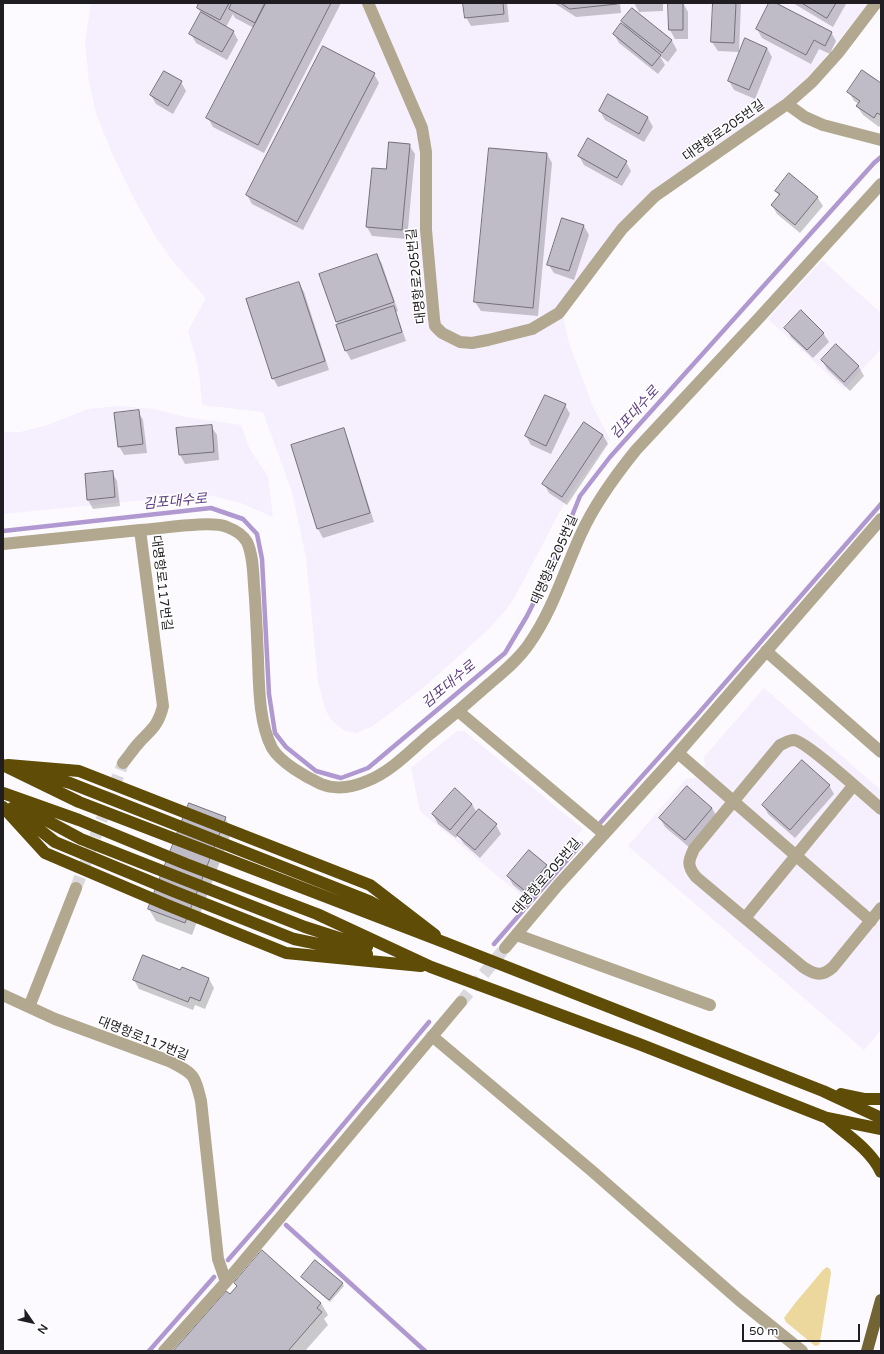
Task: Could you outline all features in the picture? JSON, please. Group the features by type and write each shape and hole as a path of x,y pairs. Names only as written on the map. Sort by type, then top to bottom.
{"highway":[{"path":"3,765 79,771 370,885 446,943"},
{"path":"3,765 79,802 446,943 822,1091 881,1118"},
{"path":"3,793 78,820 186,864 317,914 431,967"},
{"path":"3,796 81,839 305,927 431,967 639,1044 827,1118 881,1129"},
{"path":"3,801 55,842 294,939 431,967"},
{"path":"3,807 45,853 167,905 286,953 431,967"},
{"path":"822,1091 865,1099 881,1099"},
{"path":"827,1118 861,1146 878,1165 881,1172"}],"main road":[{"path":"867,1351 881,1300"}],"lane":[{"name":"대명항로205번길","path":"368,3 422,128 426,152 426,230 435,326 442,333 460,342 472,343 532,329 559,313 622,229 655,196 787,104 812,82 838,53 876,3"},
{"path":"787,104 805,116 823,125 881,140"},
{"name":"대명항로205번길","path":"140,530 201,524 224,525 238,532 246,541 251,554 256,612 260,697 266,732 273,750 286,763 311,780 327,786 346,787 368,780 388,769 458,711 504,671 528,645 555,597 582,532 601,497 617,473 636,450 754,324 881,184"},
{"name":"대명항로205번길","path":"505,948 558,885 678,753 881,519"},
{"name":"대명항로117번길","path":"3,544 140,530 163,706 161,717 155,727 137,745 123,763"},
{"path":"766,651 881,752"},
{"path":"458,711 604,834"},
{"path":"881,810 810,748 795,740 788,741 780,745 694,849 690,857 689,865 696,877 810,972 819,974 827,973 881,908"},
{"path":"678,753 871,921"},
{"path":"745,918 853,786"},
{"path":"29,1007 76,888"},
{"path":"516,935 710,1005"},
{"name":"대명항로117번길","path":"3,995 56,1019 169,1061 186,1070 193,1076 201,1101 218,1259 226,1282"},
{"path":"164,1351 226,1282 461,1002"},
{"path":"432,1036 592,1171 739,1300 802,1351"}],"shaded area":[{"path":"91,3 869,3 807,79 768,111 619,225 603,244 562,301 568,340 593,407 610,439 572,491 516,595 505,611 490,628 423,688 373,726 356,733 345,731 337,725 330,718 325,709 318,681 306,557 292,492 263,412 202,405 196,358 188,331 206,298 176,265 155,236 132,195 112,153 96,113 89,82 85,42"},
{"path":"822,260 881,313 881,349 844,389 768,319"},
{"path":"119,406 154,409 185,417 241,425 250,450 268,476 273,517 241,503 213,496 134,501 3,514 3,432 20,432 48,425 88,409"},
{"path":"764,688 881,790 881,1030 864,1050 628,846 686,779 695,778 705,766 704,757"},
{"path":"457,731 464,731 583,829 524,898 420,811 411,768"},
{"path":"827,1267 830,1269 831,1273 820,1342 819,1345 815,1346 786,1322 784,1318"}],"building":[{"path":"199,3 229,3 220,20 197,8"},
{"path":"232,3 265,3 255,23 229,9"},
{"path":"266,3 331,3 258,145 206,118"},
{"path":"463,3 503,3 504,14 465,18"},
{"path":"561,3 617,3 617,4 570,9"},
{"path":"668,3 683,3 683,30 669,30"},
{"path":"713,3 736,3 734,43 711,42"},
{"path":"769,3 776,3 832,32 825,46 814,40 806,55 756,29"},
{"path":"802,3 836,3 827,18"},
{"path":"632,8 672,40 662,53 621,21"},
{"path":"201,12 234,31 222,52 189,34"},
{"path":"621,23 661,55 652,66 613,34"},
{"path":"745,38 767,48 749,90 728,81"},
{"path":"323,46 375,73 297,222 246,195"},
{"path":"862,70 881,83 881,115 877,113 874,118 856,106 860,101 847,92"},
{"path":"164,71 182,81 168,106 150,95"},
{"path":"608,94 648,117 639,134 599,111"},
{"path":"588,138 627,161 617,178 578,156"},
{"path":"389,142 410,144 402,230 366,227 372,168 386,169"},
{"path":"489,148 547,153 533,308 474,302"},
{"path":"789,173 818,197 795,225 771,205 780,194 775,191"},
{"path":"562,218 584,225 569,271 547,265"},
{"path":"377,254 394,302 336,322 319,274"},
{"path":"299,282 325,361 272,379 246,299"},
{"path":"394,306 402,332 345,351 336,325"},
{"path":"801,310 824,333 807,350 784,328"},
{"path":"836,344 859,366 844,382 821,360"},
{"path":"545,395 566,404 546,446 525,436"},
{"path":"139,410 143,444 118,447 114,413"},
{"path":"584,422 603,435 562,497 542,484"},
{"path":"212,425 214,452 179,455 176,428"},
{"path":"344,428 370,513 317,529 291,445"},
{"path":"113,471 115,497 87,500 85,474"},
{"path":"802,760 830,785 790,830 762,805"},
{"path":"687,786 712,808 685,840 659,818"},
{"path":"455,788 472,804 450,830 432,814"},
{"path":"189,803 226,817 185,923 148,909"},
{"path":"479,809 497,824 475,850 457,835"},
{"path":"529,850 547,865 525,891 507,876"},
{"path":"143,955 180,970 182,967 209,978 200,1001 190,997 188,1002 133,980"},
{"path":"262,1250 321,1303 317,1308 322,1312 288,1351 173,1351 226,1291 230,1294 237,1286 234,1283"},
{"path":"315,1260 343,1283 329,1300 301,1277"}],"waterway":[{"name":"김포대수로","path":"3,531 211,508 243,519 257,534 262,559 269,694 275,733 286,747 316,771 341,778 368,768 505,653 527,616 551,568 580,496 610,457 881,157"},
{"path":"601,822 697,715 881,504"},
{"path":"494,944 581,844"},
{"path":"228,1260 429,1022"},
{"path":"286,1225 425,1351"},
{"path":"149,1351 214,1277"}],"tunnel":[{"path":"76,888 123,763"},
{"path":"461,1002 505,948"}]}
